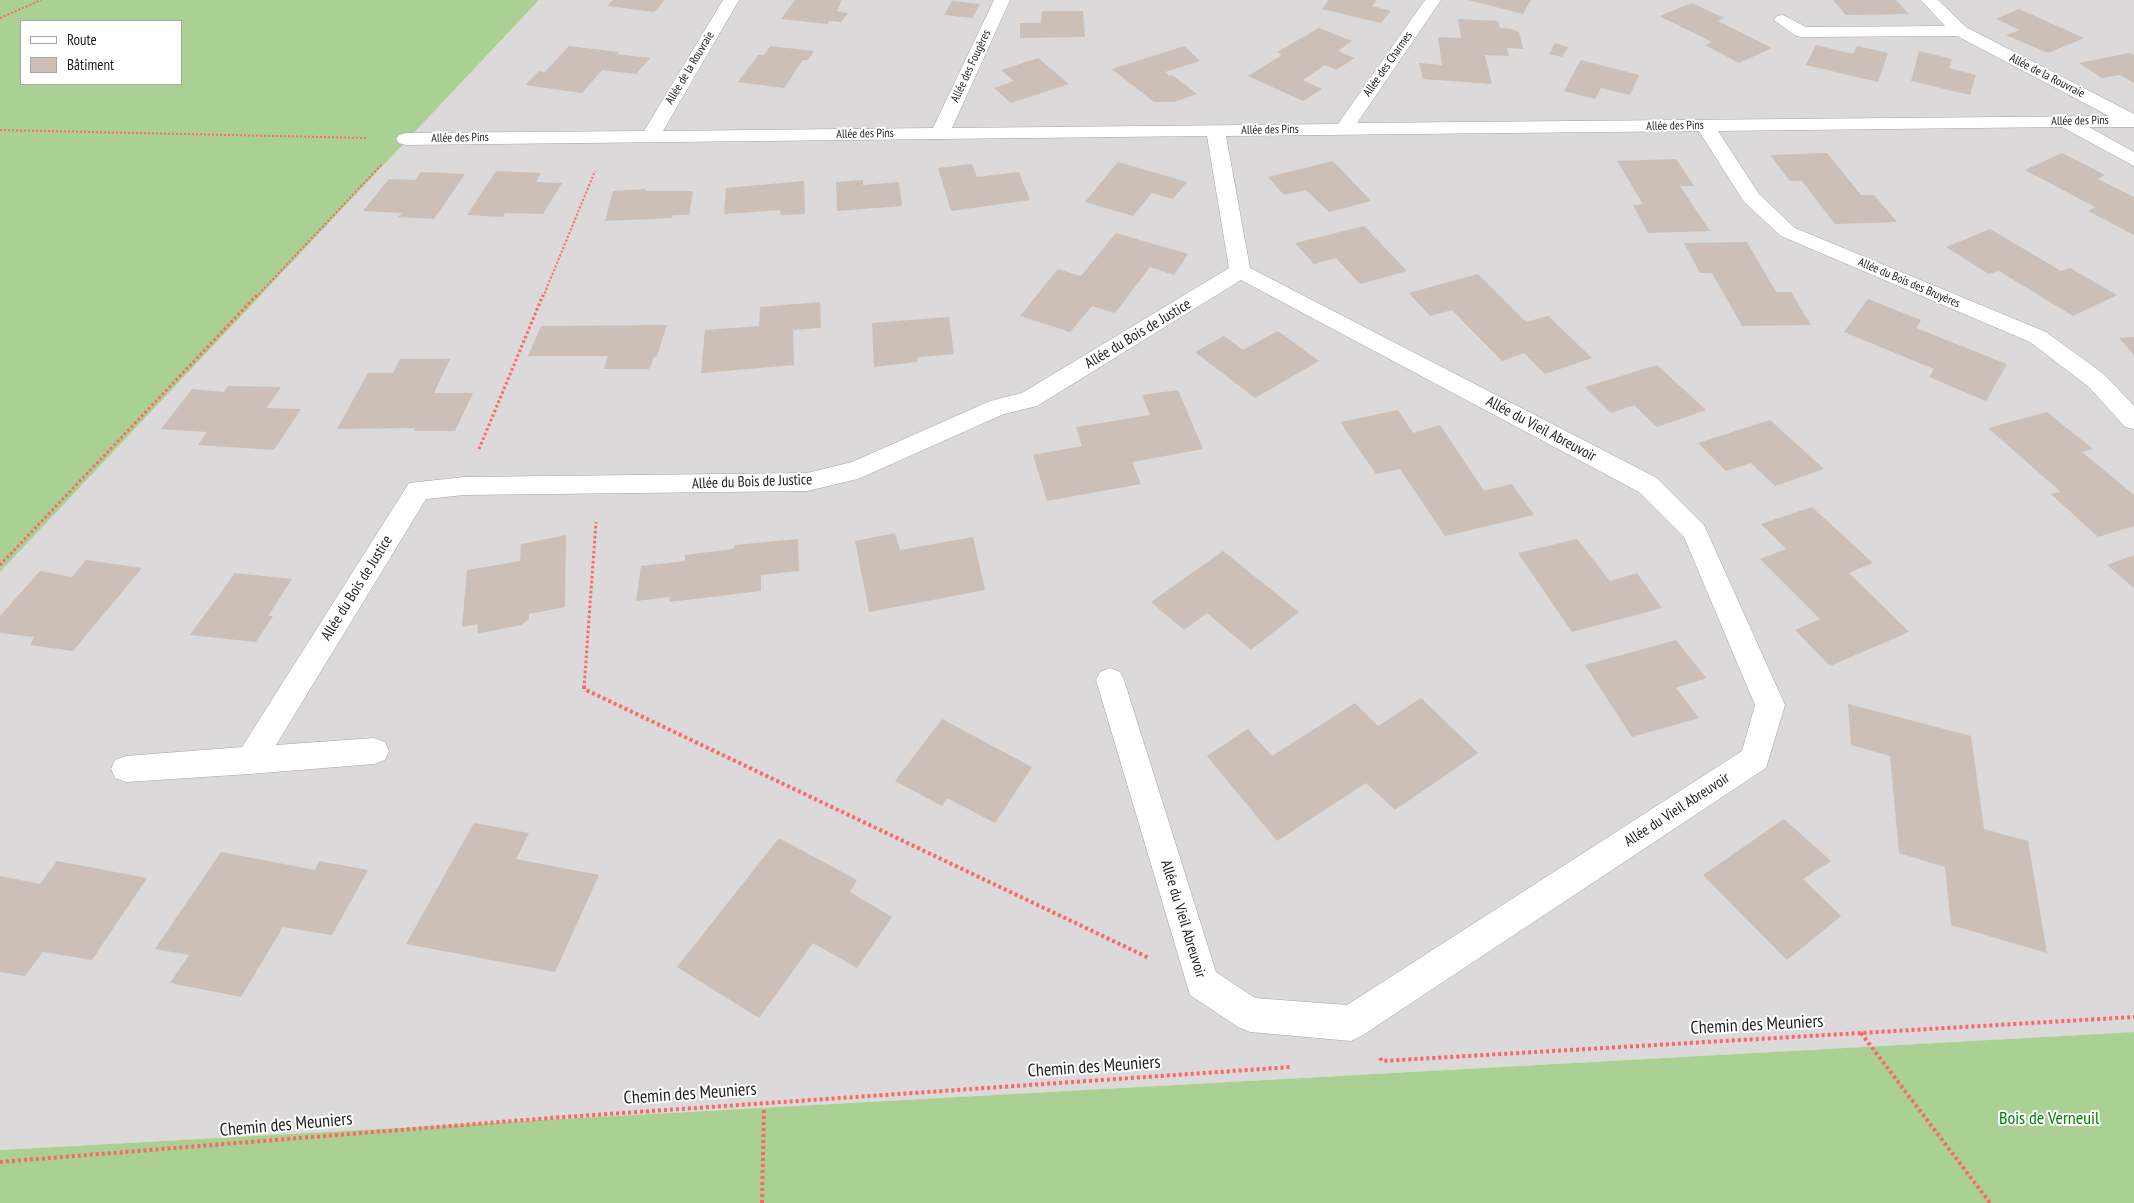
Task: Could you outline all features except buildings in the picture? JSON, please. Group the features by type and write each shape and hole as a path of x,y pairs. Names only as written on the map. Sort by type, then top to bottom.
{"street":[{"name":"Allée de la Rouvraie","path":"650,136 731,0"},
{"name":"Allée des Fougères","path":"940,133 1002,0"},
{"name":"Allée des Charmes","path":"1344,129 1433,0"},
{"name":"Allée de la Rouvraie","path":"1929,0 1960,31 2134,121"},
{"name":"Allée de la Rouvraie","path":"1782,20 1802,32 1960,31"},
{"name":"Allée des Pins","path":"406,139 2134,121"},
{"path":"2066,122 2134,160"},
{"name":"Allée du Bois des Bruyères","path":"1705,125 1751,198 1788,232 2038,337 2096,381 2134,421"},
{"path":"1215,130 1240,271"},
{"name":"Allée du Bois de Justice","path":"250,761 418,490 464,486 598,486 807,482 858,470 998,407 1029,400 1240,271"},
{"name":"Allée du Vieil Abreuvoir","path":"1110,680 1202,983 1250,1015 1351,1023 1755,759 1770,705 1695,532 1648,485 1240,271"},
{"path":"126,769 374,751"}],"path":[{"path":"0,18 41,0"},
{"path":"0,130 406,139"},
{"path":"464,486 610,136"},
{"path":"0,565 406,139"},
{"path":"598,486 584,689 1202,983"},
{"name":"Chemin des Meuniers","path":"1372,1062 2134,1017"},
{"path":"1351,1023 1382,1061"},
{"path":"1861,1033 1990,1203"},
{"name":"Chemin des Meuniers","path":"0,1162 550,1118 1297,1067"},
{"path":"762,1203 764,1108"}],"shaded area":[{"path":"539,0 2134,0 2134,1032 0,1150 0,572"}],"green space":[{"path":"0,0 539,0 0,572"},
{"name":"Bois de Verneuil","path":"2134,1032 2134,1203 0,1203 0,1150"}]}
